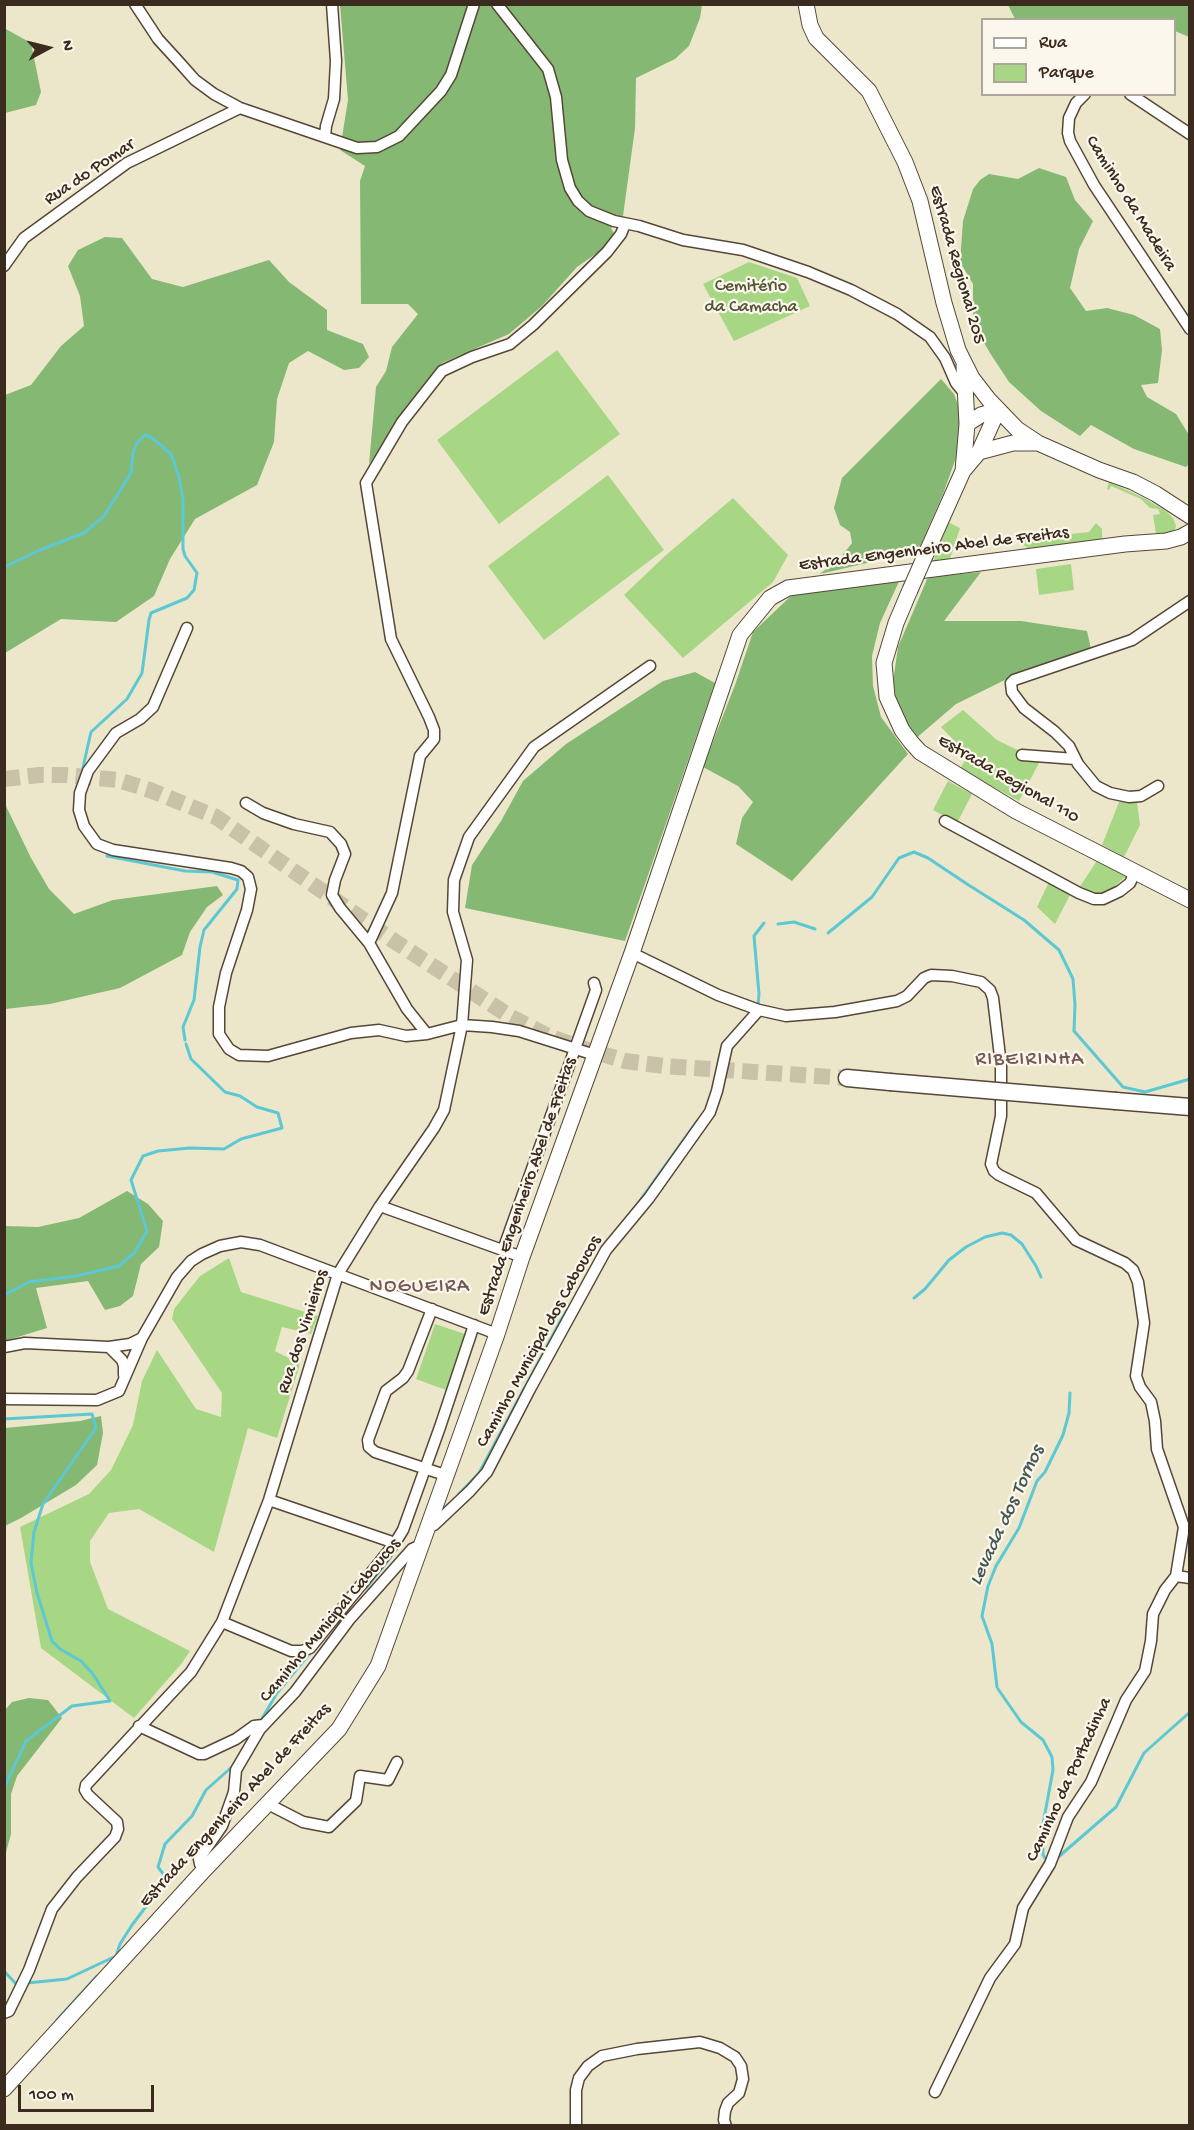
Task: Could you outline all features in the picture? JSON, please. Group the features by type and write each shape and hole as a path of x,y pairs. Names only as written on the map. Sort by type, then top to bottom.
{"main road":[{"name":"Estrada Regional 205","path":"806,4 810,25 816,38 869,91 905,162 920,201 944,303 956,343 972,378 1017,429 1038,443 1099,470 1133,482 1190,516"},
{"name":"Estrada Regional 110","path":"963,471 967,429 964,363"},
{"name":"Estrada Regional 110","path":"998,410 979,452 963,471 896,622 884,663 887,697 894,715 920,752 1016,811 1190,900"},
{"path":"998,410 981,415 967,429 979,452 1013,443 1038,443"},
{"name":"Estrada Engenheiro Abel de Freitas","path":"4,2089 205,1869 339,1728 378,1666 632,953 740,635 770,598 788,588 1125,544 1166,541 1190,532"},
{"path":"847,1078 1190,1107"}],"street":[{"path":"135,4 158,39 195,80 214,94 240,108 349,146 368,148 376,147 399,136 441,91 452,75 474,4"},
{"path":"325,137 334,99 336,61 332,4"},
{"path":"497,4 543,62 553,82 562,160 570,188 578,201 589,211 625,224 683,240 743,250 808,272 860,295 897,314 930,337 945,358 956,383 966,395"},
{"name":"Caminho da Madeira","path":"1084,96 1076,103 1069,118 1070,141 1094,185 1190,329"},
{"path":"1133,96 1190,134"},
{"name":"Rua do Pomar","path":"4,266 24,238 127,163 240,108"},
{"path":"369,943 392,893 420,756 434,739 434,730 391,639 366,483 402,423 442,371 472,357 510,344 533,325 607,252 621,234 625,224"},
{"path":"1158,786 1141,796 1129,797 1110,793 1096,786 1075,759 1069,746 1024,708 1012,692 1011,685 1014,680 1132,640 1190,601"},
{"path":"187,628 153,707 140,719 116,733 88,771 79,801 81,818 87,833 97,844 113,850 231,868 241,871 248,877 251,889 247,910 226,973 219,1007 219,1034 222,1042 234,1053 256,1057 268,1056 351,1033 379,1030 406,1036 427,1034 462,1025 519,1031 595,1055"},
{"name":"Rua dos Vimieiros","path":"4,2013 9,2011 29,1970 52,1908 77,1877 116,1837 117,1822 88,1795 85,1790 86,1785 191,1672 222,1622 268,1500 338,1274 444,1110 462,1025 467,960 453,912 454,880 469,837 534,747 650,666"},
{"path":"1022,755 1075,759"},
{"path":"246,803 263,813 294,824 330,832 341,844 345,854 335,879 332,895 369,943 407,1010 427,1034"},
{"path":"945,821 1094,899 1103,899 1120,891 1130,883 1135,872"},
{"path":"632,953 717,995 759,1010 786,1016 897,1001 907,996 931,975 952,976 981,982 990,990 993,998 1001,1065 1000,1116 991,1164 999,1175 1036,1193 1076,1240 1125,1263 1133,1270 1138,1282 1144,1323 1136,1376 1140,1387 1151,1402 1157,1449 1184,1527 1176,1576 1190,1578"},
{"path":"503,1250 596,990 594,982"},
{"name":"Caminho Municipal dos Caboucos","path":"428,1524 434,1525 488,1472 530,1389 606,1250 649,1198 710,1112 727,1046 759,1010"},
{"path":"380,1206 522,1257"},
{"path":"4,1399 97,1400 119,1391 142,1338 177,1277 191,1261 202,1254 220,1246 241,1242 260,1245 497,1334"},
{"path":"432,1310 408,1371 403,1378 386,1391 368,1440 369,1447 375,1452 445,1475"},
{"path":"222,1622 291,1651 310,1648 403,1530 474,1325"},
{"path":"4,1347 25,1343 109,1347 130,1344 142,1338"},
{"path":"109,1347 122,1360 124,1378"},
{"path":"268,1500 395,1543"},
{"name":"Caminho Municipal Caboucos","path":"139,1726 199,1754 204,1754 259,1726 296,1692 349,1620 412,1549 421,1545"},
{"name":"Caminho da Portadinha","path":"935,2092 990,1978 1016,1944 1023,1908 1050,1864 1068,1817 1091,1782 1126,1700 1145,1671 1152,1641 1153,1614 1165,1590 1176,1576"},
{"path":"205,1869 200,1864 200,1859 222,1826 234,1792 236,1770 259,1726"},
{"path":"267,1804 303,1822 329,1827 356,1801 360,1776 388,1780 397,1762"},
{"path":"576,2126 576,2090 579,2078 595,2061 603,2056 637,2049 700,2042 720,2048 735,2057 741,2066 743,2079 739,2093 728,2103 724,2111 723,2120 726,2126"}],"green space":[{"path":"340,5 702,5 700,18 689,46 675,59 636,78 635,128 623,216 611,228 615,235 610,244 577,267 542,306 509,334 442,363 369,464 376,387 386,371 392,347 418,314 408,304 361,304 360,181 365,166 340,150 348,100"},
{"path":"1008,5 1189,5 1189,37 1176,31 1176,18 1014,18"},
{"path":"4,28 31,43 41,92 36,105 5,113"},
{"path":"1039,168 1066,177 1075,200 1093,221 1079,249 1070,288 1086,311 1107,308 1134,315 1160,329 1162,350 1158,383 1141,385 1147,397 1176,414 1189,435 1189,464 1186,467 1134,449 1091,425 1080,436 1041,411 1009,382 973,324 973,284 960,262 963,221 973,189 989,174 1018,179"},
{"path":"105,237 122,238 152,279 183,287 269,260 289,282 327,310 327,330 363,344 369,357 359,368 344,370 308,351 289,363 277,399 274,442 257,485 195,519 170,559 154,596 116,622 61,619 5,653 5,395 31,385 61,346 84,326 80,296 68,266 78,250"},
{"name":"Cemitério da Camacha","path":"749,262 797,278 810,306 734,341 703,284"},
{"path":"557,350 620,434 499,524 437,440"},
{"path":"941,379 954,394 963,419 962,441 943,494 918,551 820,574 840,558 852,543 850,532 840,525 834,508 842,478"},
{"path":"608,475 664,550 544,640 488,566"},
{"path":"1109,482 1144,498 1167,512 1173,518 1176,526 1174,532 1156,534 1153,515 1160,514 1158,509 1150,508 1141,499 1111,486 1109,490 1107,489"},
{"path":"733,498 788,555 773,582 683,658 624,595 665,556"},
{"path":"948,522 960,528 948,565 931,567"},
{"path":"1096,523 1102,529 1102,540 1029,549 1022,544 1023,539 1089,532"},
{"path":"1071,564 1074,590 1039,595 1036,569"},
{"path":"981,572 944,621 1021,621 1087,631 1091,649 1011,677 956,704 914,740 892,689 898,647 928,577"},
{"path":"901,577 880,623 872,656 873,686 881,717 908,754 792,881 736,844 742,818 753,802 738,786 703,767 753,632 792,595"},
{"path":"695,672 715,683 625,941 465,908 472,865 501,821 523,781 566,744 663,681"},
{"path":"963,710 997,740 1040,761 1019,801 960,769 968,755 941,727"},
{"path":"948,781 972,794 957,823 933,810"},
{"path":"1119,802 1137,802 1140,825 1124,857 1102,845"},
{"path":"6,806 49,889 74,914 113,900 217,886 223,895 207,907 190,932 182,955 120,988 50,1004 5,1009 4,807"},
{"path":"1098,859 1125,873 1125,877 1105,895 1100,896 1079,888"},
{"path":"1049,882 1071,893 1055,924 1037,907"},
{"path":"127,1191 148,1204 163,1221 159,1247 141,1264 133,1296 120,1306 105,1310 88,1281 36,1288 47,1328 5,1341 5,1226 38,1227 79,1218"},
{"path":"229,1258 241,1292 318,1316 311,1334 282,1327 275,1351 300,1364 277,1438 248,1428 214,1552 139,1509 109,1513 90,1541 90,1562 108,1609 190,1651 134,1718 41,1648 20,1527 89,1494 111,1470 133,1425 142,1381 157,1350 196,1409 221,1417 222,1393 172,1319 174,1309 200,1276"},
{"path":"435,1324 465,1334 446,1390 416,1379"},
{"path":"101,1416 103,1433 97,1465 76,1485 5,1526 5,1428 80,1421"},
{"path":"29,1698 48,1700 62,1718 17,1776 11,1794 11,1834 5,1856 5,1710 12,1702"}],"waterway":[{"name":"Levada dos Tornos","path":"4,567 84,533 104,516 131,473 133,453 137,443 145,435 151,437 171,454 179,477 183,500 183,549 197,573 194,590 187,598 151,613 142,673 127,699 91,732 81,776"},
{"path":"828,933 872,897 899,858 914,852 928,858 1024,920 1059,950 1073,979 1074,1031 1123,1087 1145,1092 1190,1079"},
{"name":"Levada dos Tornos","path":"107,856 185,871 212,872 238,880 237,889 204,930 194,1000 183,1027 185,1040"},
{"path":"778,924 794,922 815,929"},
{"path":"758,1006 754,936 764,923"},
{"path":"4,1295 29,1282 76,1276 119,1266 135,1252 147,1231 131,1180 143,1156 158,1151 190,1148 224,1149 241,1139 282,1128 278,1113 257,1107 240,1096 225,1092 191,1059 186,1044"},
{"path":"636,1206 697,1121"},
{"name":"Levada dos Tornos","path":"914,1298 925,1289 949,1260 966,1247 985,1237 1002,1233 1011,1235 1022,1244 1041,1277"},
{"path":"459,1494 479,1473 569,1307"},
{"name":"Levada dos Tornos","path":"997,1687 992,1644 982,1616 988,1586 996,1566 1019,1528 1037,1481 1045,1472 1063,1435 1069,1413 1070,1393"},
{"path":"4,1419 92,1414 96,1428 43,1504 34,1532 31,1563 37,1593 52,1641 60,1649 81,1661 93,1674 110,1701 72,1706 26,1741 5,1786 4,1804"},
{"path":"366,1588 390,1558"},
{"path":"260,1722 277,1693 311,1652"},
{"name":"Levada dos Tornos","path":"998,1689 1021,1722 1043,1740 1052,1757 1053,1770 1043,1824 1043,1855 1047,1861"},
{"name":"Levada dos Tornos","path":"1056,1859 1116,1807 1144,1753 1190,1712"},
{"path":"116,1956 120,1944 132,1925 167,1879 158,1867 165,1844 192,1816 206,1790 233,1766"},
{"path":"27,1983 67,1979 116,1956"},
{"path":"4,1971 17,1985"},
{"path":"57,2020 97,1976"}],"tunnel":[{"path":"4,779 66,775 118,780 150,790 216,817 391,939 511,1017 548,1036 625,1061 664,1066 847,1078"}],"district":[{"name":"RIBEIRINHA","path":"1030,1061"},
{"name":"NOGUEIRA","path":"420,1288"}]}
